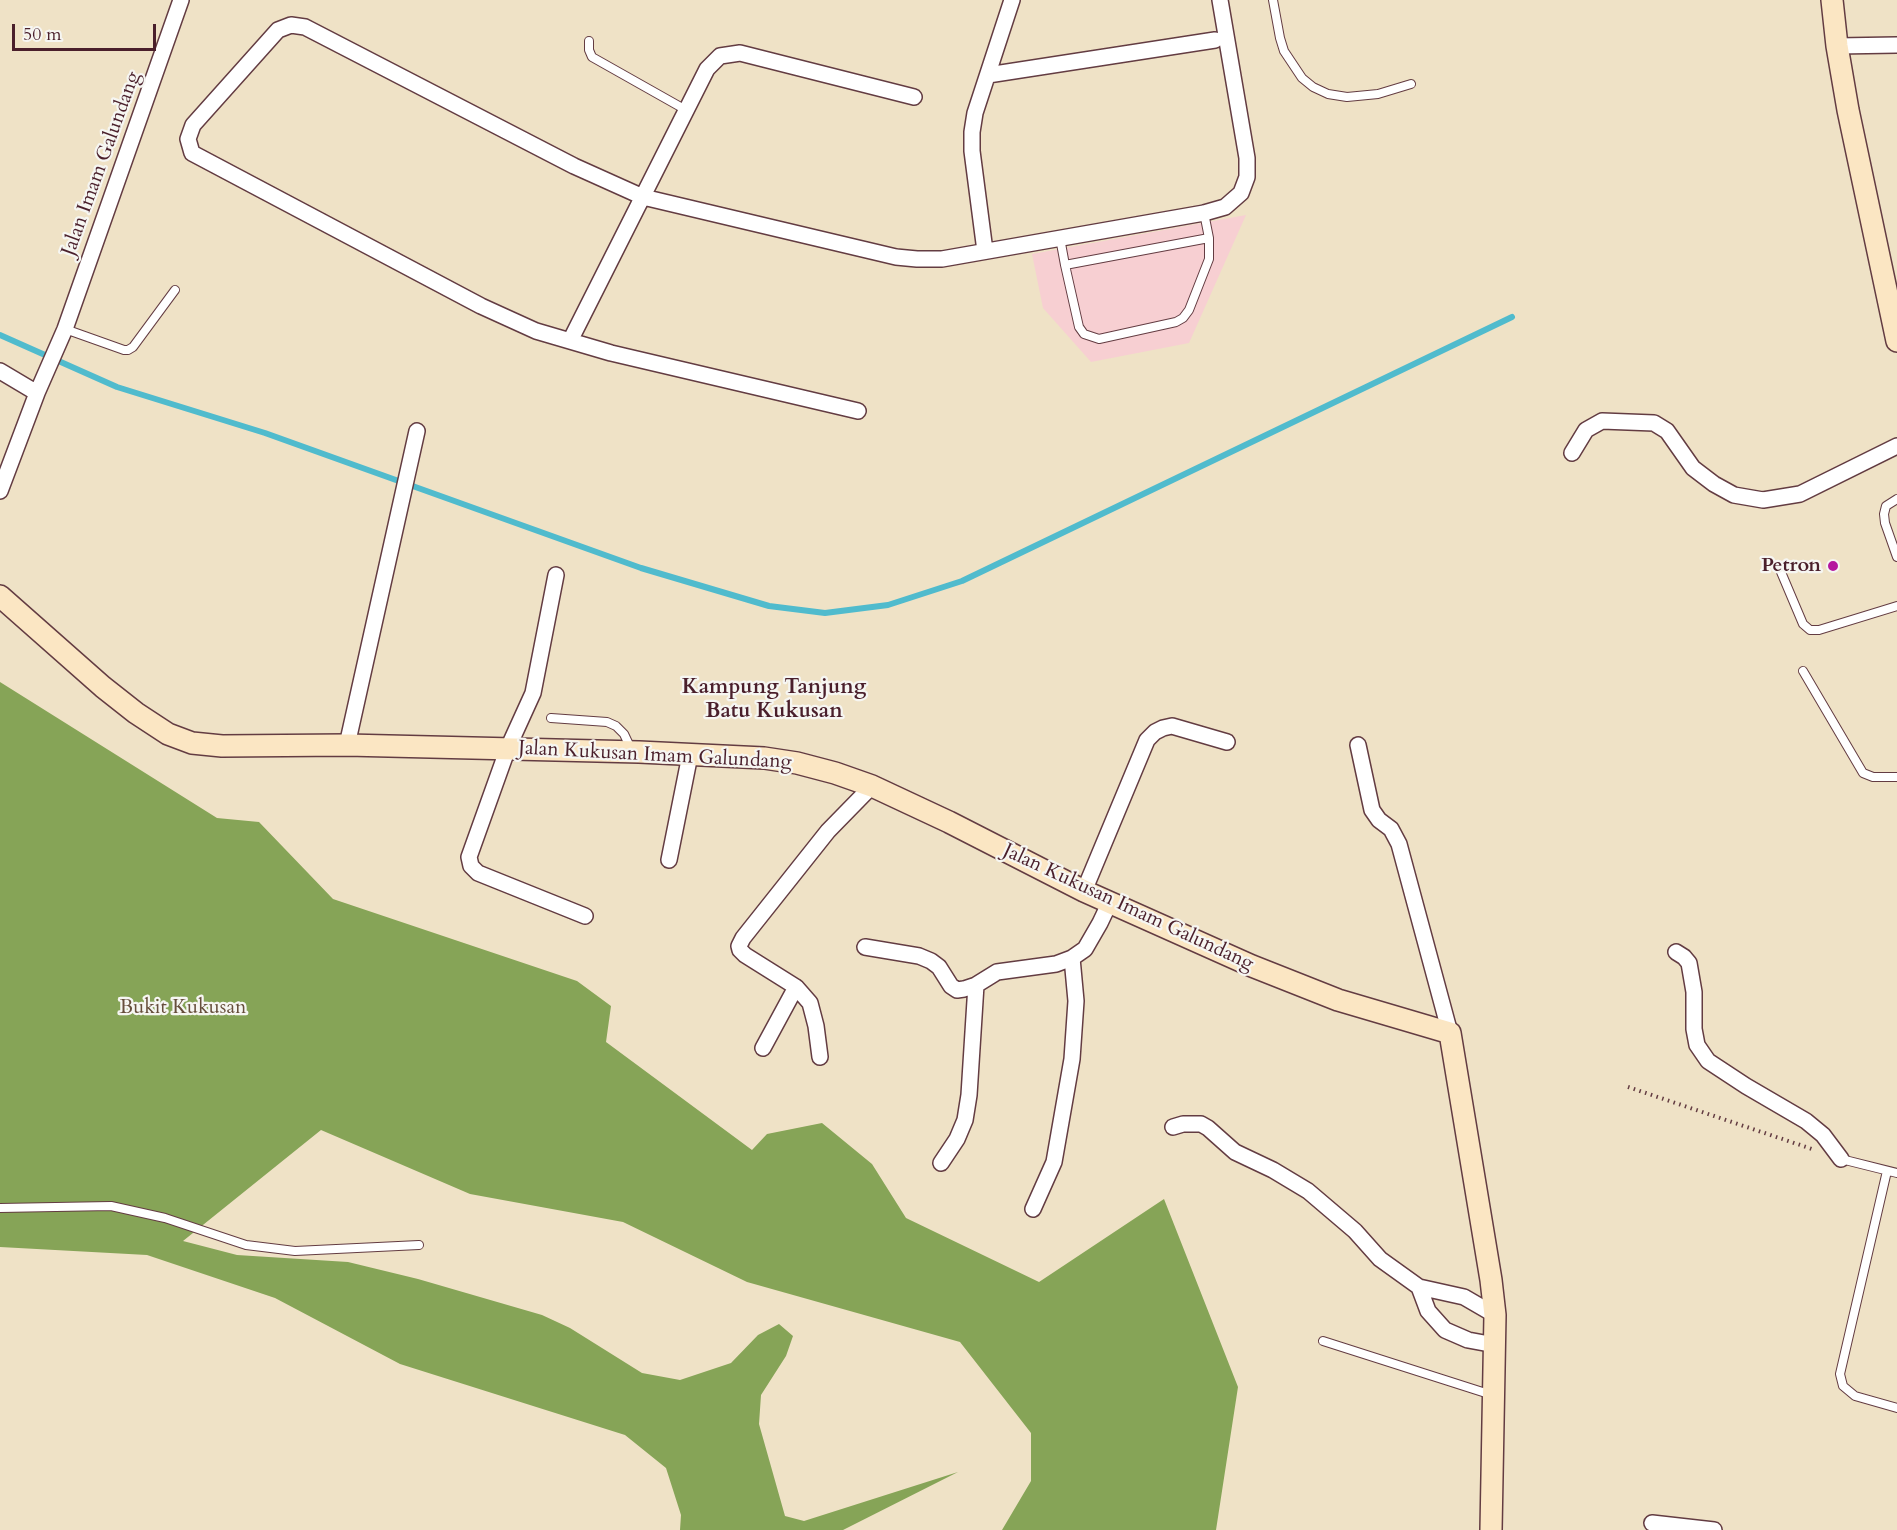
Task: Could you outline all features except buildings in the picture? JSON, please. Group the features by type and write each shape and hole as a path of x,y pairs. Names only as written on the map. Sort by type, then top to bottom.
{"street":[{"name":"Jalan Imam Galundang","path":"0,491 39,388 63,335 181,0"},
{"path":"985,251 972,151 972,132 975,113 1012,0"},
{"path":"858,411 611,352 536,331 481,306 192,153 188,139 193,125 278,30 291,25 305,27 574,166 643,197 896,256 942,259 1204,213 1224,207 1241,193 1247,177 1247,158 1220,0"},
{"path":"1832,0 1848,110 1897,341"},
{"path":"988,75 1215,40"},
{"path":"1837,46 1897,45"},
{"path":"570,341 707,69 720,56 740,53 914,97"},
{"path":"0,371 39,388"},
{"path":"1572,453 1587,430 1602,421 1654,423 1667,431 1693,468 1714,484 1734,495 1763,500 1800,494 1897,446"},
{"path":"347,745 417,431"},
{"path":"556,575 533,693 508,748 469,857 471,866 478,873 585,916"},
{"name":"Jalan Kukusan Imam Galundang","path":"0,596 103,687 136,713 168,734 192,742 222,746 347,745 632,752 764,758 797,763 872,786 949,822 1109,904 1252,966 1338,1000 1450,1033"},
{"path":"1084,891 1147,740 1155,732 1172,726 1227,742"},
{"path":"1358,745 1372,810 1379,820 1392,829 1399,844 1450,1033 1495,1315 1491,1530"},
{"path":"669,860 690,755"},
{"path":"820,1057 810,1003 796,987 740,950 740,942 828,831 872,786"},
{"path":"865,947 919,956 931,961 939,967 951,986 957,990 976,985 997,972 1056,964 1072,958 1085,949 1109,904"},
{"path":"1676,952 1689,963 1694,992 1696,1046 1708,1061 1806,1121 1823,1135 1841,1159"},
{"path":"1033,1209 1054,1162 1072,1059 1076,1001 1072,958"},
{"path":"941,1163 957,1139 965,1120 969,1095 976,985"},
{"path":"763,1048 796,987"},
{"path":"1173,1127 1182,1124 1201,1124 1208,1128 1235,1152 1290,1179 1308,1191 1355,1232 1380,1259 1419,1287 1464,1297 1495,1315"},
{"path":"1419,1287 1428,1311 1445,1330 1467,1340 1495,1345"},
{"path":"1652,1523 1714,1530"}],"lane":[{"path":"1273,0 1284,51 1302,78 1313,87 1328,94 1347,97 1378,94 1411,84"},
{"path":"589,41 592,57 686,110"},
{"path":"1060,238 1079,327 1091,337 1100,339 1176,322 1184,318 1209,259 1209,237 1204,213"},
{"path":"1065,265 1209,237"},
{"path":"63,335 128,350 175,290"},
{"path":"1897,499 1886,506 1884,514 1897,557"},
{"path":"1781,572 1803,624 1810,630 1819,630 1897,606"},
{"path":"1803,671 1863,773 1873,777 1897,777"},
{"path":"551,718 607,722 616,726 624,734 632,752"},
{"path":"1841,1159 1897,1173"},
{"path":"1887,1171 1840,1374 1844,1386 1855,1396 1897,1408"},
{"path":"0,1208 111,1206 165,1218 246,1245 295,1251 419,1245"},
{"path":"1323,1341 1494,1396"}],"path":[{"path":"1628,1087 1841,1159"}],"shaded area":[{"path":"1246,215 1189,343 1091,362 1043,308 1032,254"}],"green space":[{"name":"Bukit Kukusan","path":"0,682 217,818 259,822 333,899 577,981 611,1006 606,1042 752,1150 767,1134 822,1123 872,1164 906,1218 1039,1282 1164,1199 1238,1387 1216,1530 1002,1530 1031,1481 1031,1433 960,1342 747,1282 623,1222 470,1194 321,1130 183,1241 237,1255 348,1262 418,1279 542,1315 570,1328 642,1373 680,1380 731,1363 758,1335 779,1324 793,1336 786,1356 761,1395 759,1424 785,1516 804,1521 958,1472 843,1530 680,1530 681,1515 666,1468 625,1435 400,1364 275,1298 147,1255 0,1247"}],"waterway":[{"path":"0,335 117,387 265,433 641,568 769,606 825,613 888,605 962,581 1512,317"}],"place":[{"name":"Petron","path":"1833,566"}],"district":[{"name":"Kampung Tanjung Batu Kukusan","path":"774,700"}]}
